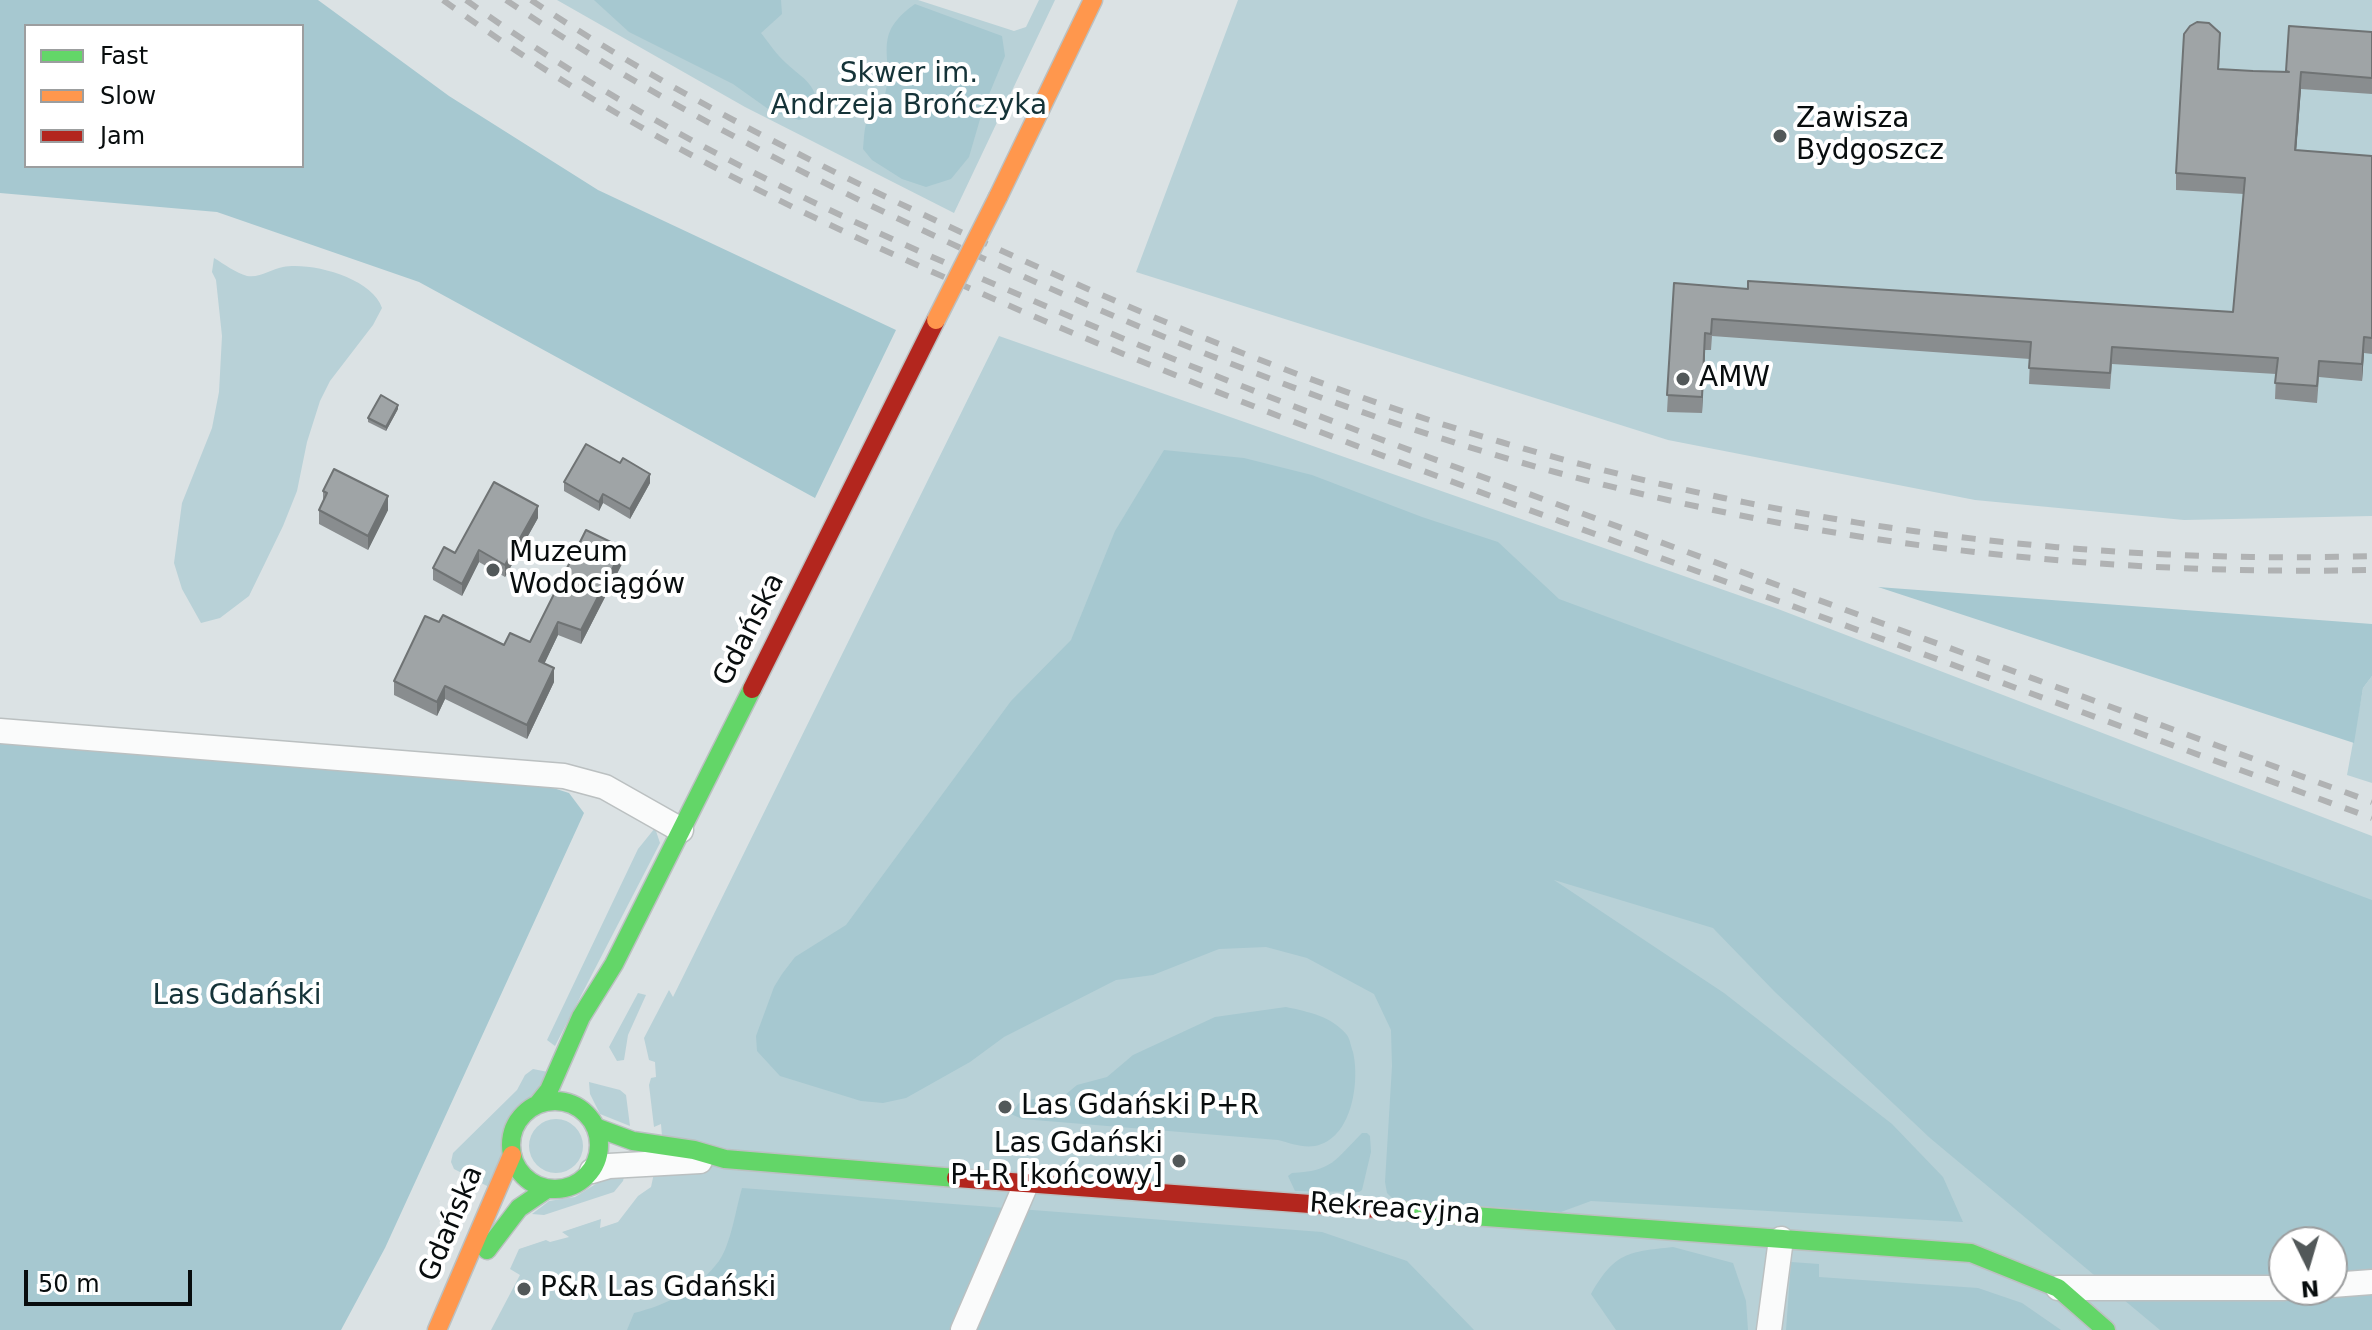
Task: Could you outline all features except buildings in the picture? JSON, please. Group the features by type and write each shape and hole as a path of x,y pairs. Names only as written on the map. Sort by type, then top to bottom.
{"main road":[{"name":"Gdańska","path":"537,1105 549,1090 581,1017 614,964 998,197 1093,0"},
{"name":"Gdańska","path":"588,1046 614,964"},
{"path":"580,1085 599,1149 592,1171 572,1187 547,1189 524,1177 516,1167 510,1145 515,1126 528,1110 537,1105 562,1102 590,1119"},
{"name":"Rekreacyjna","path":"590,1119 633,1141 694,1150 725,1159 815,1168 1971,1253 2058,1288 2106,1330"},
{"name":"Gdańska","path":"440,1322 512,1155"},
{"name":"Gdańska","path":"440,1322 514,1211 531,1196 547,1189"}],"street":[{"path":"0,731 564,776 605,787 681,830"},
{"name":"Rekreacyjna","path":"592,1171 609,1166 725,1159"},
{"path":"963,1330 1027,1182"},
{"path":"1769,1330 1781,1239"},
{"path":"2348,1284 2372,1282"},
{"name":"Rekreacyjna","path":"2058,1288 2268,1288"}],"green space":[{"path":"0,0 318,0 449,96 598,190 896,330 815,498 419,282 217,212 0,193"},
{"name":"Skwer im. Andrzeja Brończyka","path":"557,0 918,0 1014,31 1026,27 1039,0 1055,0 954,213 745,107"},
{"path":"594,0 781,0 782,14 761,33 782,60 813,89 817,114 799,120 771,111 733,84 629,32"},
{"name":"Zawisza Bydgoszcz","path":"1238,0 2372,0 2372,516 2184,520 1975,500 1668,440 1136,272"},
{"path":"915,4 1002,36 1005,56 983,109 969,157 951,179 926,187 902,179 872,160 863,149 868,118 884,99 888,37 901,16"},
{"path":"214,258 247,276 295,266 340,274 366,288 382,308 373,325 330,381 320,401 307,442 297,491 249,596 220,618 201,623 182,589 174,563 182,503 212,428 219,392 222,336 216,280 212,272"},
{"path":"999,336 1778,609 2372,836 2372,1330 491,1330 520,1275 510,1269 519,1249 546,1240 550,1242 569,1237 562,1232 601,1219 600,1228 618,1222 638,1196 651,1187 662,1136 661,1124 654,1127 649,1085 651,1078 656,1077 655,1062 649,1060 644,1038 669,990 673,997"},
{"path":"1164,450 1244,458 1312,475 1498,542 1559,599 2372,900 2372,1330 2160,1330 1930,1138 1775,992 1713,928 1554,880 1724,993 1892,1124 1943,1177 1963,1222 1591,1201 1561,1212 1394,1200 1387,1193 1385,1182 1392,1066 1391,1030 1374,994 1307,958 1266,947 1219,949 1153,975 1116,980 1004,1037 970,1062 906,1098 883,1103 861,1101 780,1076 757,1051 756,1036 782,974 795,957 846,925 1011,701 1071,640 1115,531"},
{"path":"1878,587 2372,624 2372,676 2363,688 2354,743"},
{"path":"2372,676 2372,783 2347,775 2363,688"},
{"name":"Las Gdański","path":"0,736 528,780 569,793 584,813 385,1248 341,1330 0,1330"},
{"path":"655,828 660,843 555,1046 547,1040 638,849"},
{"path":"638,993 646,995 628,1035 624,1060 617,1061 609,1047"},
{"path":"1286,1007 1327,1019 1341,1029 1350,1041 1355,1064 1354,1093 1345,1121 1338,1133 1328,1141 1305,1146 1278,1140 1022,1119 1011,1114 1019,1103 1065,1095 1077,1085 1107,1077 1133,1055 1215,1017"},
{"path":"533,1069 548,1072 535,1093 509,1118 502,1138 501,1157 489,1187 454,1169 451,1162 453,1153 517,1090 525,1075"},
{"path":"589,1082 620,1090 626,1095 630,1126 600,1114 590,1094"},
{"path":"556,1119 575,1127 583,1146 575,1165 556,1173 537,1165 529,1146 537,1127"},
{"path":"1362,1133 1370,1136 1371,1152 1362,1190 1295,1191 1288,1176 1325,1167"},
{"path":"625,1173 614,1192 544,1215 532,1214 549,1201 575,1197 602,1180"},
{"path":"742,1188 1322,1232 1407,1261 1474,1330 627,1330 634,1313 681,1294 711,1271 723,1254 730,1236"},
{"path":"1673,1247 1733,1263 1746,1301 1748,1330 1616,1330 1591,1294 1600,1280 1624,1257"},
{"path":"1791,1262 1819,1264 1819,1277 1978,1288 2022,1303 2061,1330 1786,1330"}],"railway":[{"path":"443,0 566,83 694,156 892,254 1093,342 1431,474 2372,818"},
{"path":"466,0 588,81 714,152 911,248 1041,304 1362,432 2372,802"},
{"path":"506,0 678,106 856,199 978,256 1262,376 1481,451 1655,497 1756,519 1960,550 2062,561 2165,567 2372,570"},
{"path":"531,0 701,103 878,193 998,249 1246,354 1373,401 1501,442 1715,496 1932,534 2152,554 2372,556"}],"traffic: fast":[{"path":"537,1105 549,1090 581,1017 614,964 752,689"},
{"path":"555,1101 580,1108 592,1120 599,1145 592,1170 580,1182 555,1189 530,1182 518,1170 511,1145 518,1120 530,1108 555,1101"},
{"path":"595,1127 633,1141 694,1150 725,1159 956,1178"},
{"path":"487,1250 519,1208 547,1189"},
{"path":"1392,1210 1971,1253 2058,1288 2106,1330"}],"traffic: slow":[{"path":"998,197 1093,0"},
{"path":"936,320 998,197"},
{"path":"437,1330 512,1155"}],"traffic: jam":[{"path":"752,689 936,320"},
{"path":"956,1178 1392,1210"}],"place":[{"name":"Zawisza Bydgoszcz","path":"1780,136"},
{"name":"AMW","path":"1683,379"},
{"name":"Muzeum Wodociągów","path":"493,570"},
{"name":"Las Gdański P+R","path":"1005,1107"},
{"name":"Las Gdański P+R [końcowy]","path":"1179,1161"},
{"name":"P&R Las Gdański","path":"524,1289"}]}
